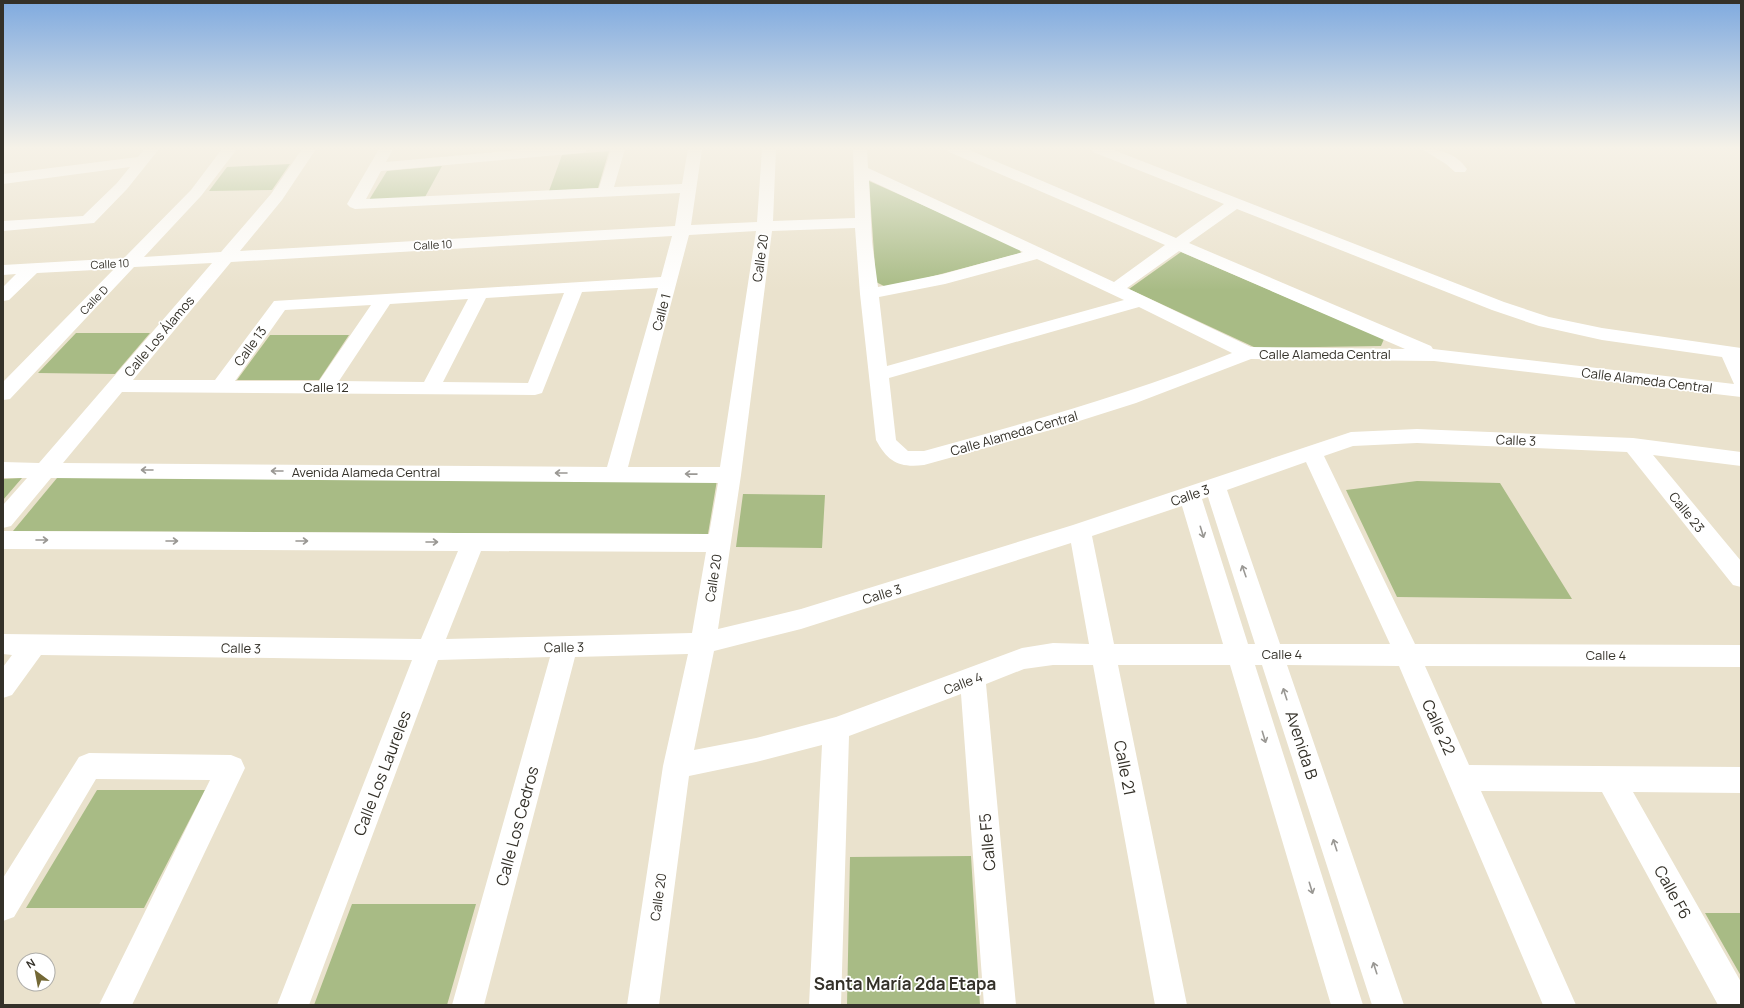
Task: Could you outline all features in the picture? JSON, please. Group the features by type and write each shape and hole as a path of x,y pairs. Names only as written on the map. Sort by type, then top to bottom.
{"street":[{"path":"3,226 88,220 112,196"},
{"name":"Calle D","path":"3,394 193,196"},
{"name":"Calle Los Álamos","path":"3,520 278,196"},
{"path":"360,196 355,204 521,196"},
{"name":"Calle 1","path":"616,473 669,282 682,231 688,196"},
{"name":"Calle 20","path":"643,1005 677,766 703,643 730,474 765,226 767,196"},
{"path":"862,196 869,294 880,374 1008,340 1140,301"},
{"path":"914,196 1039,253 1248,353"},
{"path":"1065,196 1434,354"},
{"path":"1217,196 1498,306 1545,322 1602,334 1735,353 1741,380"},
{"path":"1115,289 1235,203"},
{"name":"Calle 10","path":"3,270 765,226 864,223"},
{"path":"869,294 945,279 1039,253"},
{"path":"3,296 33,268"},
{"path":"325,387 384,299 669,282"},
{"name":"Calle 12","path":"116,386 536,389 575,288"},
{"path":"430,388 480,293"},
{"name":"Calle 13","path":"220,387 280,305 384,299"},
{"name":"Calle Alameda Central","path":"880,374 886,440 892,452 900,457 912,460 1067,419 1222,364 1248,353 1434,354 1741,391"},
{"name":"Calle 3","path":"3,644 429,650 703,643 801,619 1080,531 1190,495 1351,438 1417,436 1633,445 1741,459"},
{"name":"Calle 23","path":"1633,445 1741,578"},
{"name":"Calle 22","path":"1312,452 1407,654 1560,1005"},
{"name":"Avenida Alameda Central","path":"3,470 730,474"},
{"name":"Avenida B","path":"1215,486 1388,1005"},
{"path":"1190,495 1347,1005"},
{"name":"Calle 21","path":"1080,531 1171,1005"},
{"path":"3,540 718,543"},
{"name":"Calle Los Laureles","path":"293,1005 429,650 473,542"},
{"path":"3,687 34,645"},
{"name":"Calle Los Cedros","path":"468,1005 565,647"},
{"name":"Calle 4","path":"677,766 756,750 836,729 973,679 1022,659 1054,654 1741,656"},
{"name":"Calle F5","path":"973,679 1000,1005"},
{"path":"825,1005 836,729"},
{"path":"3,906 89,766 231,768 115,1005"},
{"path":"1462,778 1741,780"},
{"name":"Calle F6","path":"1610,779 1736,1005"}],"green space":[{"path":"371,196 426,196 425,197 369,200"},
{"path":"870,196 903,196 1019,248 1021,253 888,288 876,282"},
{"path":"1181,252 1384,339 1381,346 1256,348 1129,289"},
{"path":"76,333 150,333 115,374 38,373"},
{"path":"270,335 349,335 319,380 237,380"},
{"path":"22,478 3,500 3,479"},
{"path":"57,478 717,480 708,534 13,531"},
{"path":"1417,481 1500,483 1572,599 1397,597 1346,490"},
{"path":"743,494 825,495 822,548 736,547"},
{"path":"97,790 205,790 144,908 26,908"},
{"path":"971,856 980,1005 847,1005 850,857"},
{"path":"352,904 476,904 447,1005 314,1005"},
{"path":"1705,913 1741,913 1741,976"}],"district":[{"name":"Santa María 2da Etapa","path":"905,984"}]}
